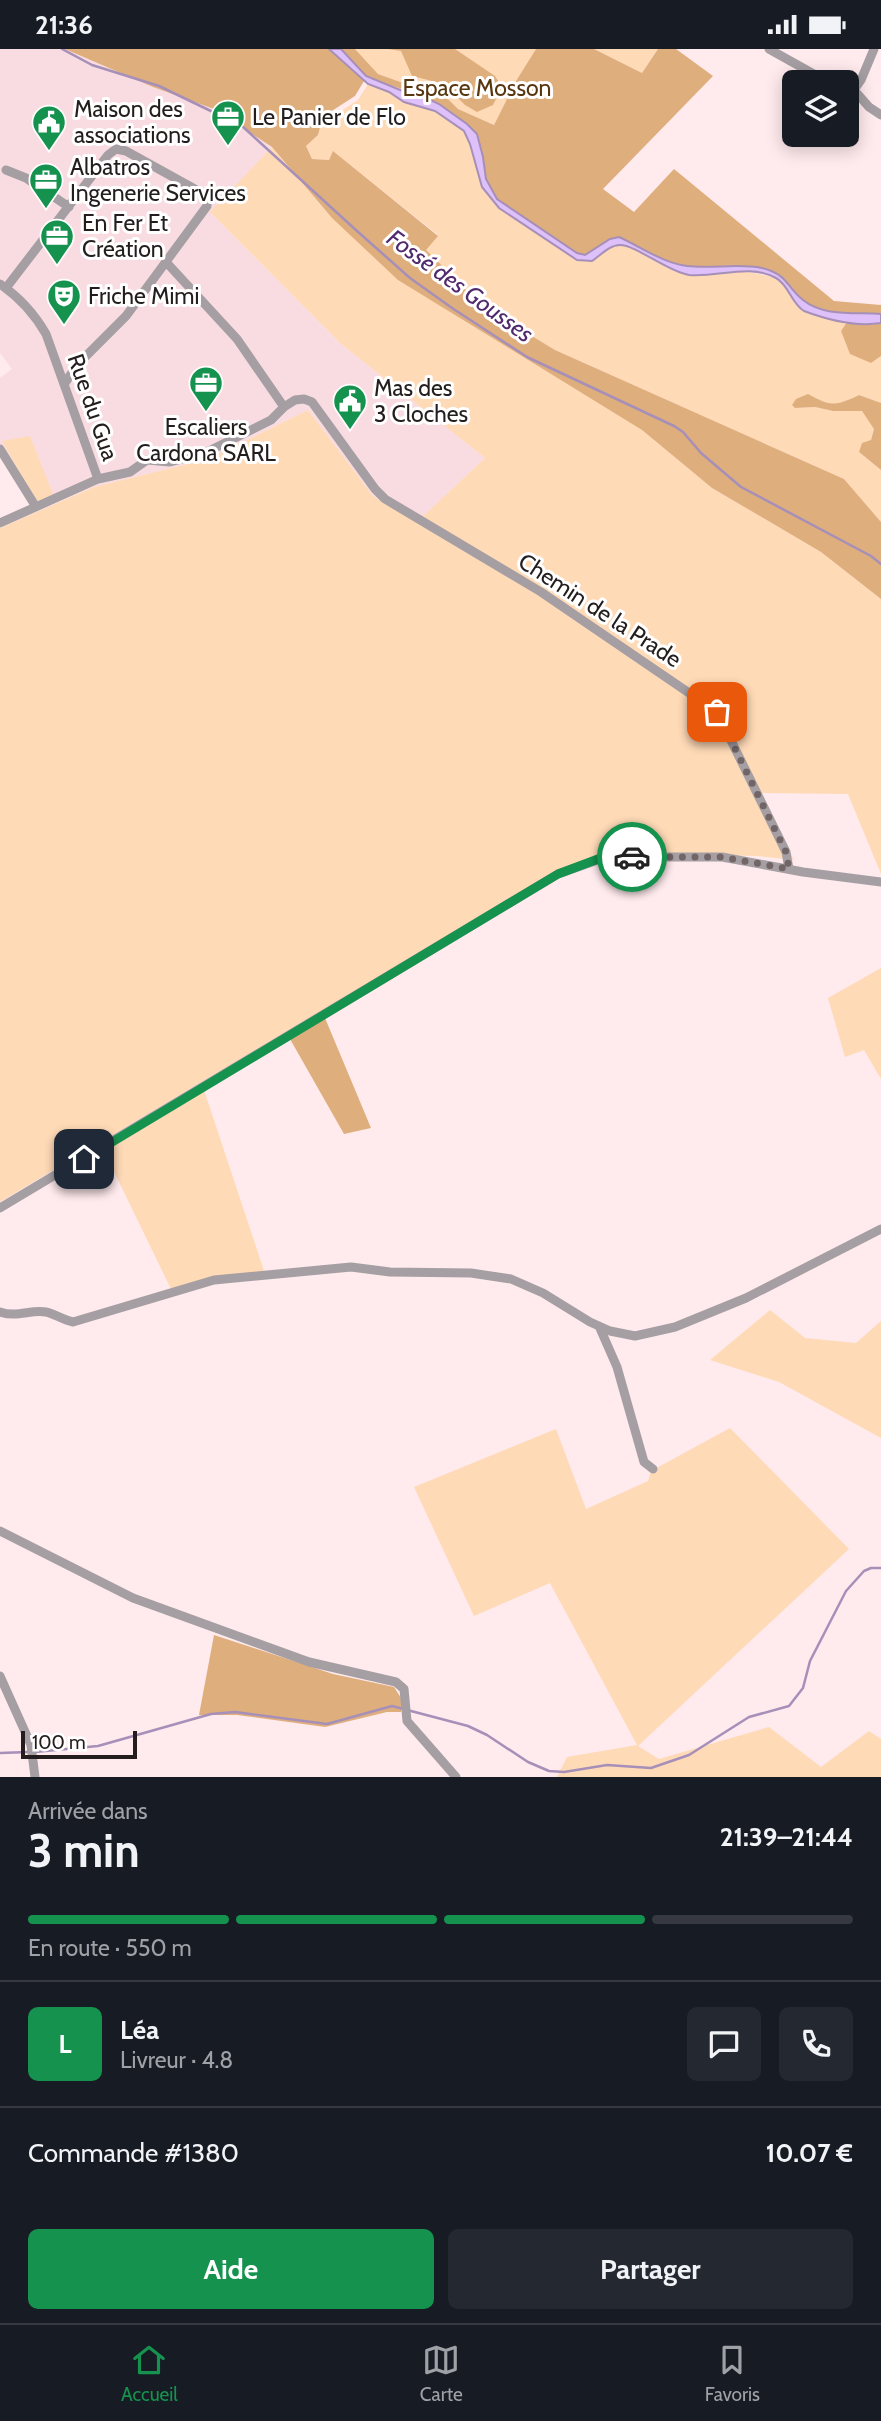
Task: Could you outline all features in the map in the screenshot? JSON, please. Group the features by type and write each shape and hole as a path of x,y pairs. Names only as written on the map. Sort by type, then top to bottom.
{"street":[{"path":"769,49 807,70"},
{"path":"859,82 873,49"},
{"path":"859,98 881,115"},
{"path":"3,286 108,155 116,149 126,151 202,193 208,199 207,206 126,316 77,365 65,383"},
{"path":"6,170 26,178 69,207"},
{"path":"0,523 98,479 130,472 147,460 170,462 205,453 271,420 284,407 237,339 166,262"},
{"name":"Rue du Gua","path":"3,286 37,318 58,364 98,479"},
{"path":"58,364 77,365"},
{"name":"Chemin de la Prade","path":"284,407 304,398 312,402 385,499 541,592 717,712 786,852 789,869"},
{"path":"0,449 36,507"},
{"path":"0,1208 558,874 606,856 722,857 881,883"},
{"path":"0,1313 16,1315 46,1312 61,1320 73,1322 214,1280 351,1267 390,1272 471,1273 511,1279 543,1293 599,1326 635,1336 675,1327 746,1298 881,1229"},
{"path":"599,1326 617,1367 644,1462 653,1469"},
{"path":"0,1531 132,1598 309,1662 396,1682 404,1689 407,1721 456,1777"},
{"path":"0,1676 31,1745 35,1777"}],"shaded area":[{"path":"0,49 65,49 153,87 214,109 272,147 211,213 341,344 485,458 417,522 373,496 308,410 208,459 94,487 38,510 0,444 0,378 12,369 0,353"},
{"path":"329,49 341,49 366,76 439,104 467,124 477,134 486,179 497,199 577,253 585,255 610,239 619,237 678,264 696,267 762,268 777,274 811,305 830,311 881,314 881,323 842,322 804,311 780,281 766,274 744,271 689,275 635,249 620,245 608,249 592,261 577,260 499,208 482,187 464,131 435,111 404,102 389,92 368,84"}],"green space":[{"path":"65,49 355,49 378,74 420,89 439,90 458,109 494,125 536,49 594,49 642,73 658,49 676,49 713,76 603,189 634,212 674,169 834,301 881,305 881,314 840,313 821,309 803,300 783,279 757,268 682,265 610,239 585,255 577,253 497,199 486,179 483,157 467,124 439,104 420,95 371,79 364,81 355,96 327,114 312,128 321,124 318,135 306,146 312,159 329,160 333,151 438,236 426,250 484,307 555,350 844,479 881,522 881,599 821,552 712,488 642,430 398,280 332,218 272,147 214,109 153,87"},
{"name":"Espace Mosson","path":"355,49 536,49 494,125 458,109 439,90 420,89 378,74"},
{"path":"388,49 455,49 495,76 502,87 493,105 477,112 465,105 444,84 412,76 401,51"},
{"path":"594,49 658,49 642,73"},
{"path":"368,84 389,92 404,102 435,111 463,131 470,144 481,183 499,208 577,260 592,261 611,247 622,245 726,272 748,272 774,277 798,307 814,315 847,322 841,331 871,363 881,356 881,403 859,395 834,404 808,395 795,408 862,411 874,428 871,440 859,452 881,470 881,522 844,479 555,350 484,307 425,250 438,235 334,152 329,160 312,159 306,146 318,135 321,124 358,100"},
{"path":"272,147 332,218 642,430 712,488 821,552 881,599 881,874 848,794 761,793 719,710 422,517 485,458 341,344 210,212"},
{"path":"847,322 871,325 881,323 881,356 871,363 850,354 841,331"},
{"path":"808,394 828,403 839,403 859,395 881,403 881,470 859,452 862,443 871,440 874,429 862,411 795,408 792,405 796,399"},
{"path":"308,410 373,496 554,603 714,712 794,860 758,856 606,853 556,871 0,1202 0,528 94,487 208,459"},
{"path":"30,436 53,494 37,502 2,441"},
{"path":"881,968 881,1079 864,1050 845,1057 828,998"},
{"path":"325,1018 371,1128 344,1134 290,1039"},
{"path":"204,1090 265,1274 171,1289 104,1151"},
{"path":"770,1310 805,1338 856,1343 881,1321 881,1438 779,1382 710,1360"},
{"path":"730,1428 849,1549 638,1746 659,1759 769,1727 821,1767 869,1731 881,1739 881,1777 557,1777 567,1757 637,1745 550,1583 474,1616 414,1487 556,1429 586,1509 648,1481 651,1471"},
{"path":"214,1635 333,1674 394,1687 403,1701 401,1712 387,1712 325,1727 237,1715 199,1715"}],"waterway":[{"name":"Fossé des Gousses","path":"62,49 92,65 159,86 242,126 410,278 452,308 527,357 674,426 741,487 871,556 881,564"},
{"path":"35,1752 98,1746 211,1714 235,1712 327,1724 392,1706 468,1726 528,1762 549,1771 564,1772 607,1765 651,1768 689,1755 749,1717 789,1706 803,1688 810,1661 846,1591 864,1571 881,1568"},
{"path":"0,1753 28,1752"}],"way so far":[{"path":"632,857 722,857 789,869 786,852 717,712"}],"place":[{"name":"Le Panier de Flo","path":"228,147"},
{"name":"Maison des associations","path":"49,152"},
{"name":"Albatros Ingenerie Services","path":"46,210"},
{"name":"En Fer Et Création","path":"57,266"},
{"name":"Friche Mimi","path":"64,326"},
{"name":"Escaliers Cardona SARL","path":"206,413"},
{"name":"Mas des 3 Cloches","path":"350,431"}],"route":[{"path":"84,1159 558,874 606,856 632,857"}]}
